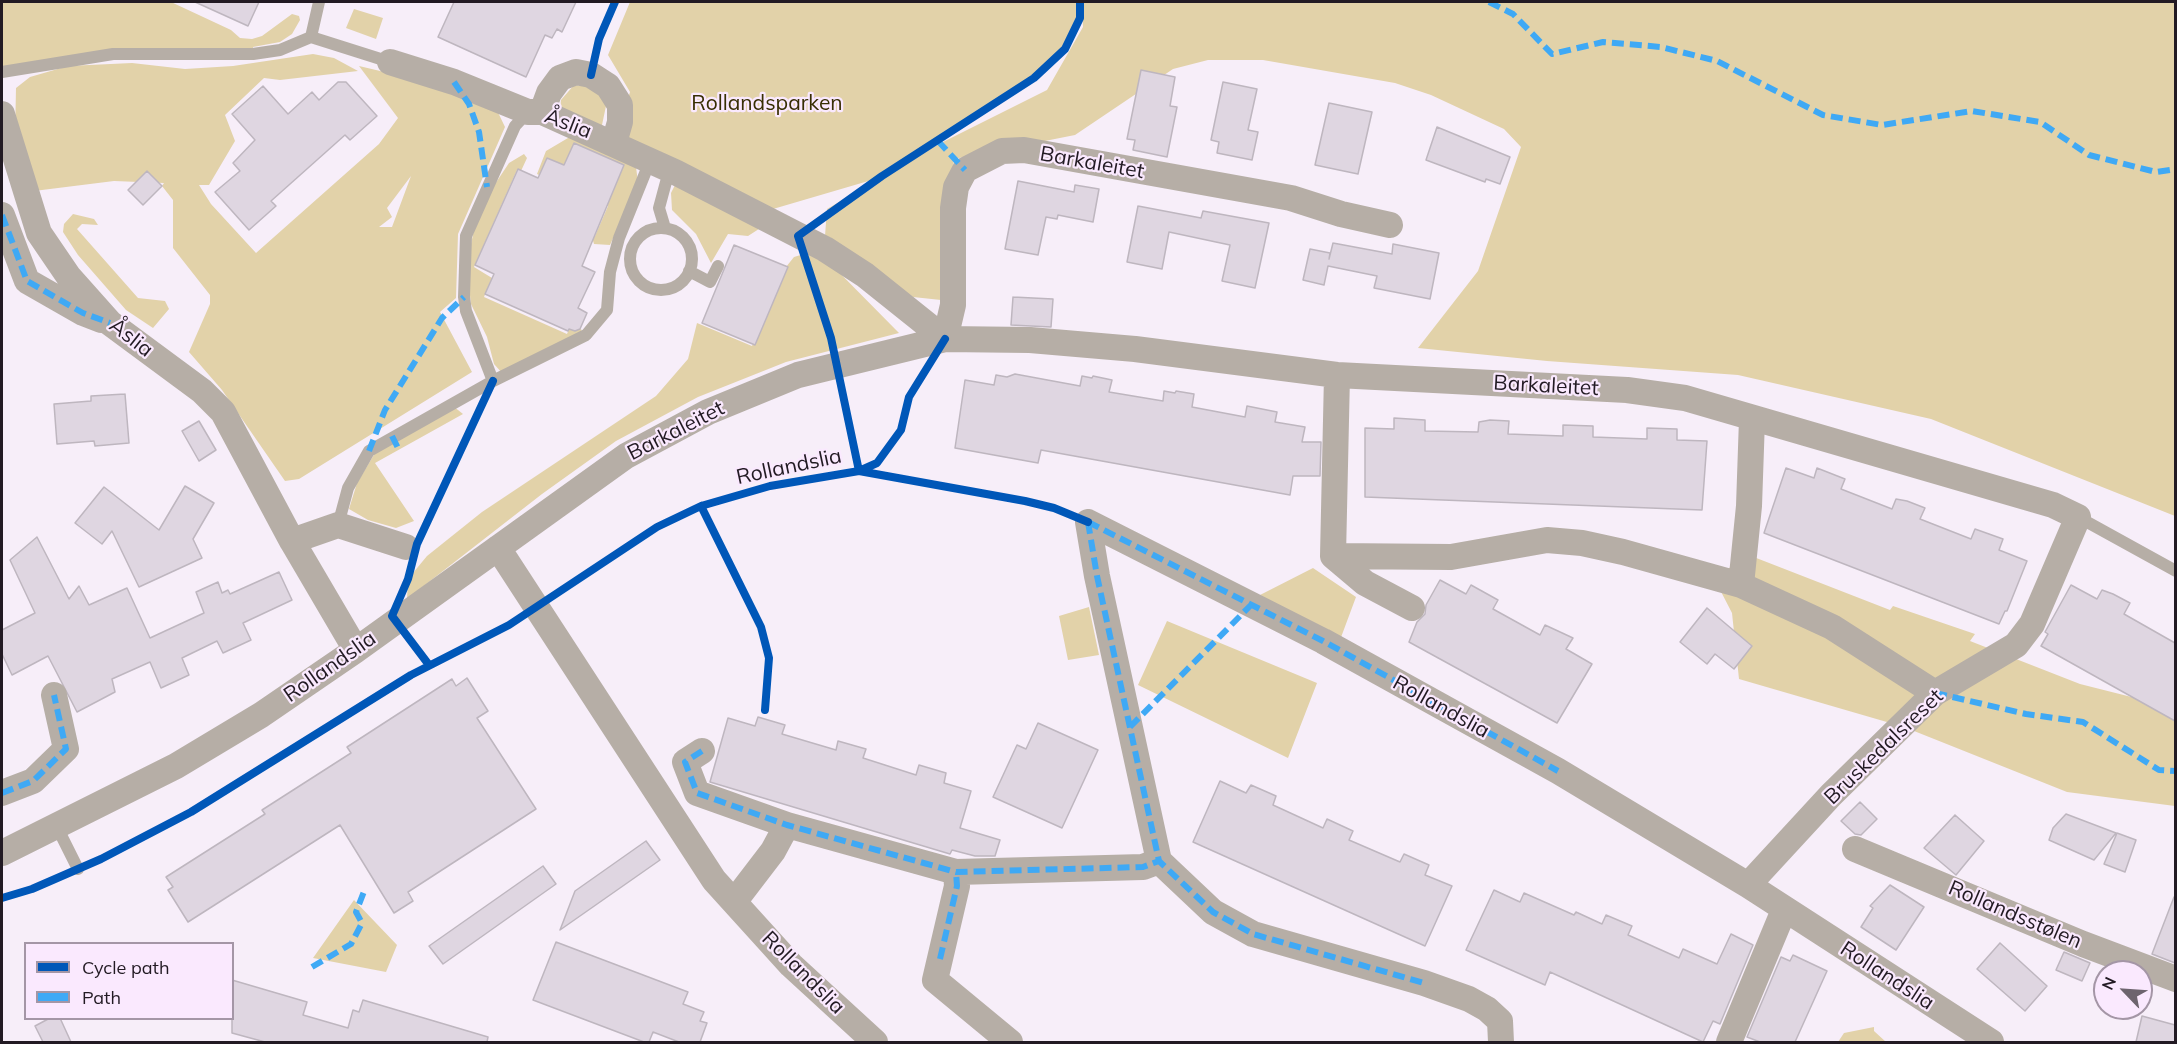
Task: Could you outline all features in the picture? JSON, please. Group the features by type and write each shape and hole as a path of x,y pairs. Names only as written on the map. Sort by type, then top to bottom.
{"street":[{"name":"Åslia","path":"390,62 454,82 535,112 614,143 675,172 825,249 865,275 945,339"},
{"path":"535,112 560,78 576,72 591,75 608,86 620,105 620,122 614,143"},
{"name":"Åslia","path":"2,114 39,232 69,277 110,323 202,391 223,412 292,541 356,650"},
{"name":"Barkaleitet","path":"945,339 953,305 953,208 956,187 965,170 1002,151 1024,150 1291,198 1341,214 1390,225"},
{"path":"2,215 27,281 83,313 110,323"},
{"name":"Barkaleitet","path":"498,548 626,456 708,412 798,375 945,339 1030,340 1135,350 1337,375 1627,390 1685,398 2053,505 2078,517"},
{"path":"1333,556 1337,375"},
{"path":"1741,585 1749,506 1752,419"},
{"name":"Bruskedalsreset","path":"1748,885 1831,795 1935,693 2016,645 2032,624 2078,517"},
{"name":"Rollandslia","path":"1159,861 1097,576 1089,522 1323,641 1558,771 1748,885 1991,1042"},
{"path":"292,541 338,525 406,547"},
{"path":"1333,556 1451,557 1547,540 1623,552 1741,585 1832,627 1935,693"},
{"name":"Rollandslia","path":"2,853 176,766 261,715 498,548 714,880 791,965 875,1042"},
{"path":"1333,556 1365,583 1412,608"},
{"path":"2,793 33,781 66,749 54,695"},
{"path":"702,751 685,762 697,793 787,825 956,872 1143,867 1159,861 1213,912 1253,934 1424,983 1487,1009 1500,1021 1501,1042"},
{"path":"734,902 772,851 787,825"},
{"name":"Rollandsstølen","path":"1855,849 2083,944 2175,979"},
{"path":"956,872 957,886 935,980 1010,1042"},
{"path":"1729,1042 1784,910"}],"lane":[{"path":"311,37 319,2"},
{"path":"2,72 113,54 253,54 280,50 311,37 390,62"},
{"path":"493,381 466,311 464,297 466,236 515,126 535,112"},
{"path":"338,525 348,488 369,451 493,381 586,335 607,310 610,272 615,253 650,161"},
{"path":"664,228 659,208 666,182 675,172"},
{"path":"664,228 674,230 688,243 692,262 689,271 676,286 657,289 647,286 633,272 631,253 633,244 647,231 664,228"},
{"path":"615,253 631,253"},
{"path":"689,271 710,282 718,266"},
{"name":"Barkaleitet","path":"2078,517 2175,571"},
{"path":"57,827 78,869"}],"green space":[{"path":"2,2 171,2 231,30 240,38 252,39 262,36 292,14 299,16 300,20 292,34 280,42 253,47 253,54 124,51 2,73"},
{"name":"Rollandsparken","path":"630,2 1080,2 1080,18 1065,49 1034,78 886,175 933,147 1047,90 1083,27 1082,2 2175,2 2175,516 1931,419 1738,375 1547,361 1418,348 1478,271 1521,147 1504,129 1431,95 1395,83 1263,60 1208,60 1173,69 1075,135 954,159 941,300 913,297 825,236 827,209 882,177 756,214 614,143 630,92 608,55"},
{"path":"354,9 383,18 376,39 346,28"},
{"path":"313,54 334,58 358,71 280,80 264,78 225,115 235,141 209,185 199,185 211,204 256,253 379,144 398,118 359,66 431,83 493,102 505,127 458,234 456,298 440,312 472,372 299,479 285,481 222,390 189,352 210,304 210,295 173,248 173,200 162,186 164,183 114,181 34,191 15,137 16,88 30,77 68,66 132,63 185,69 233,66","holes":["411,176 392,227 379,227 392,217 387,208"]},
{"path":"574,85 596,87 606,106 602,125 597,127 560,110 561,100"},
{"path":"568,138 575,138 636,167 638,182 610,245 594,244 591,234 595,236 608,206 546,160 539,175 537,174 546,151"},
{"path":"524,154 527,158 521,171 517,170 474,267 492,278 484,297 567,334 571,324 582,330 577,335 502,373 494,364 487,337 471,304 468,280 471,244 475,225 495,184 509,163"},
{"path":"675,185 762,227 748,236 728,234 711,263 696,234 672,210 671,193"},
{"path":"73,214 94,219 98,225 82,224 77,229 138,298 165,301 169,309 153,328 126,310 78,255 63,232 64,224"},
{"path":"817,250 899,333 786,362 698,397 616,441 542,494 407,599 408,579 427,556 482,512 656,396 688,359 697,323 752,346 786,267 794,257"},
{"path":"453,406 463,414 375,463 414,521 396,528 368,520 349,509 357,483 375,453"},
{"path":"1746,554 1890,610 1893,606 1975,634 1970,641 2080,684 2175,708 2175,806 2067,792 1904,727 1739,679 1732,613 1715,580"},
{"path":"1313,568 1356,597 1340,640 1260,595"},
{"path":"1089,607 1099,655 1068,660 1059,616"},
{"path":"1167,621 1317,683 1288,758 1138,685"},
{"path":"354,900 397,945 386,972 313,958"},
{"path":"1874,1027 1874,1031 1886,1042 1838,1042 1844,1033"}],"building":[{"path":"195,2 259,2 248,26"},
{"path":"454,2 576,2 562,32 557,29 552,38 545,35 526,77 438,37"},
{"path":"1141,70 1175,77 1170,106 1177,107 1167,157 1133,150 1135,140 1127,139"},
{"path":"338,82 346,82 377,116 350,140 345,135 271,201 276,206 249,230 215,192 240,171 233,163 255,140 232,114 263,86 288,114 312,92 319,100"},
{"path":"1223,82 1257,89 1248,130 1258,132 1252,160 1217,153 1219,142 1211,140"},
{"path":"1329,103 1372,112 1358,174 1315,165"},
{"path":"1437,127 1510,157 1500,184 1486,179 1485,182 1426,160"},
{"path":"574,143 624,165 582,266 595,272 578,308 587,313 580,329 575,331 569,329 568,331 485,294 494,274 475,265 518,169 538,178 547,158 564,165"},
{"path":"147,171 162,186 143,205 128,190"},
{"path":"1018,181 1074,192 1075,185 1099,189 1093,222 1058,215 1057,219 1046,217 1038,255 1005,249"},
{"path":"1138,206 1201,218 1203,211 1269,223 1255,288 1222,281 1230,245 1169,232 1162,269 1127,262"},
{"path":"1333,243 1392,254 1393,244 1439,253 1430,299 1374,288 1377,276 1328,266 1324,285 1303,280 1310,249 1330,253 1329,259"},
{"path":"734,245 788,267 755,345 702,323"},
{"path":"1013,297 1053,299 1051,327 1011,325"},
{"path":"1015,374 1080,386 1082,376 1092,378 1093,376 1112,380 1109,392 1163,401 1164,391 1194,394 1192,407 1245,417 1247,406 1277,412 1275,422 1305,427 1302,442 1321,442 1320,476 1293,476 1290,495 1041,450 1038,463 955,448 965,380 994,385 996,375 1007,377"},
{"path":"125,394 129,443 95,446 94,441 57,444 54,404 91,401 91,396"},
{"path":"1394,418 1425,420 1425,431 1478,432 1479,422 1490,420 1509,421 1508,434 1563,436 1563,425 1593,426 1593,437 1647,439 1647,428 1677,429 1677,440 1707,441 1702,510 1365,497 1365,428 1394,429"},
{"path":"199,421 216,450 199,461 182,431"},
{"path":"1786,468 1814,478 1817,468 1845,479 1841,489 1892,509 1896,499 1907,501 1925,508 1920,519 1971,539 1975,529 2003,539 1999,550 2027,561 2007,611 1999,624 1764,533"},
{"path":"185,486 214,503 193,539 202,558 139,587 112,531 102,544 75,523 104,487 159,530"},
{"path":"37,537 69,599 79,586 89,605 127,588 150,638 204,613 196,592 218,582 222,593 228,590 230,594 279,572 292,600 243,623 251,640 223,653 217,641 182,658 189,675 161,688 150,662 112,679 115,692 77,712 48,656 12,675 2,654 2,630 35,613 10,560"},
{"path":"1440,580 1466,594 1471,585 1498,600 1493,609 1540,635 1545,625 1573,638 1566,649 1592,664 1557,723 1409,642"},
{"path":"2071,585 2097,599 2102,590 2130,603 2124,614 2175,643 2175,721 2041,646 2048,634 2045,632"},
{"path":"1707,608 1752,646 1734,669 1715,654 1707,664 1680,642"},
{"path":"467,678 488,711 477,718 536,809 408,892 413,901 394,913 340,825 188,922 168,890 173,887 166,877 265,814 262,810 351,753 347,747 452,679 456,686"},
{"path":"758,717 785,725 782,734 836,750 838,741 866,749 863,758 916,775 919,765 946,773 944,783 971,791 960,828 1000,840 995,856 975,856 952,850 950,854 710,782 728,718 755,726"},
{"path":"1038,723 1098,750 1062,828 993,797 1017,745 1026,749"},
{"path":"1220,781 1246,793 1251,785 1276,796 1273,805 1323,828 1327,819 1353,831 1349,840 1400,862 1404,854 1429,865 1425,875 1452,886 1425,946 1193,842"},
{"path":"1860,802 1877,819 1861,835 1855,834 1841,821"},
{"path":"2066,814 2116,833 2094,860 2049,840 2053,828"},
{"path":"1955,815 1984,841 1956,875 1924,848"},
{"path":"2117,833 2136,840 2125,872 2104,864"},
{"path":"646,841 660,860 560,930 575,891"},
{"path":"543,866 556,884 443,964 429,946"},
{"path":"1890,885 1924,907 1896,950 1861,927 1873,908 1870,906"},
{"path":"1494,890 1520,902 1524,893 1574,915 1576,912 1602,924 1606,915 1632,926 1628,935 1679,958 1683,949 1717,964 1731,934 1753,945 1720,1024 1713,1021 1703,1042 1550,972 1545,985 1466,950"},
{"path":"2175,897 2175,963 2152,954"},
{"path":"556,942 688,992 683,1004 704,1012 700,1021 707,1023 700,1042 679,1042 653,1032 649,1042 644,1042 533,1000"},
{"path":"2000,943 2047,986 2025,1011 1977,969"},
{"path":"2064,952 2090,963 2082,981 2056,970"},
{"path":"1793,955 1827,971 1795,1042 1760,1042 1747,1037 1781,957 1790,961"},
{"path":"234,981 307,1002 303,1015 348,1028 353,1010 359,1012 363,1000 488,1037 487,1042 265,1042 232,1033"},
{"path":"2153,1019 2175,1025 2175,1042 2136,1042 2141,1020"},
{"path":"46,1020 61,1020 71,1042 43,1042 35,1026"}],"marked path":[{"path":"1489,2 1513,14 1552,54 1603,42 1661,47 1717,61 1823,115 1882,125 1972,111 2040,122 2089,155 2156,172 2176,169"},
{"path":"454,82 469,104 479,132 487,187"},
{"path":"938,141 965,170"},
{"path":"2,215 27,281 83,313 110,323"},
{"path":"369,451 385,410 442,318 464,297"},
{"path":"392,436 399,450"},
{"path":"1088,522 1097,576 1159,861 1213,912 1253,934 1424,983"},
{"path":"1088,522 1323,641 1558,771"},
{"path":"1130,727 1251,605"},
{"path":"1935,693 2026,714 2083,722 2159,770 2176,771"},
{"path":"2,793 33,781 66,749 54,695"},
{"path":"702,751 685,762 697,793 787,825 956,872 1143,867 1159,861"},
{"path":"940,959 957,886 956,872"},
{"path":"312,967 351,944 362,923 356,912 365,889"}],"cycle path":[{"path":"591,75 599,39 615,2"},
{"path":"945,339 909,397 901,430 877,463 859,471 831,338 798,236 882,176 1034,78 1065,49 1080,18 1080,2"},
{"path":"429,665 392,616 408,579 417,544 493,381"},
{"path":"2,898 32,889 101,859 191,812 411,675 509,625 657,527 701,506 770,486 859,471 1025,501 1054,508 1088,522"},
{"path":"701,506 761,627 769,658 765,710"}]}
